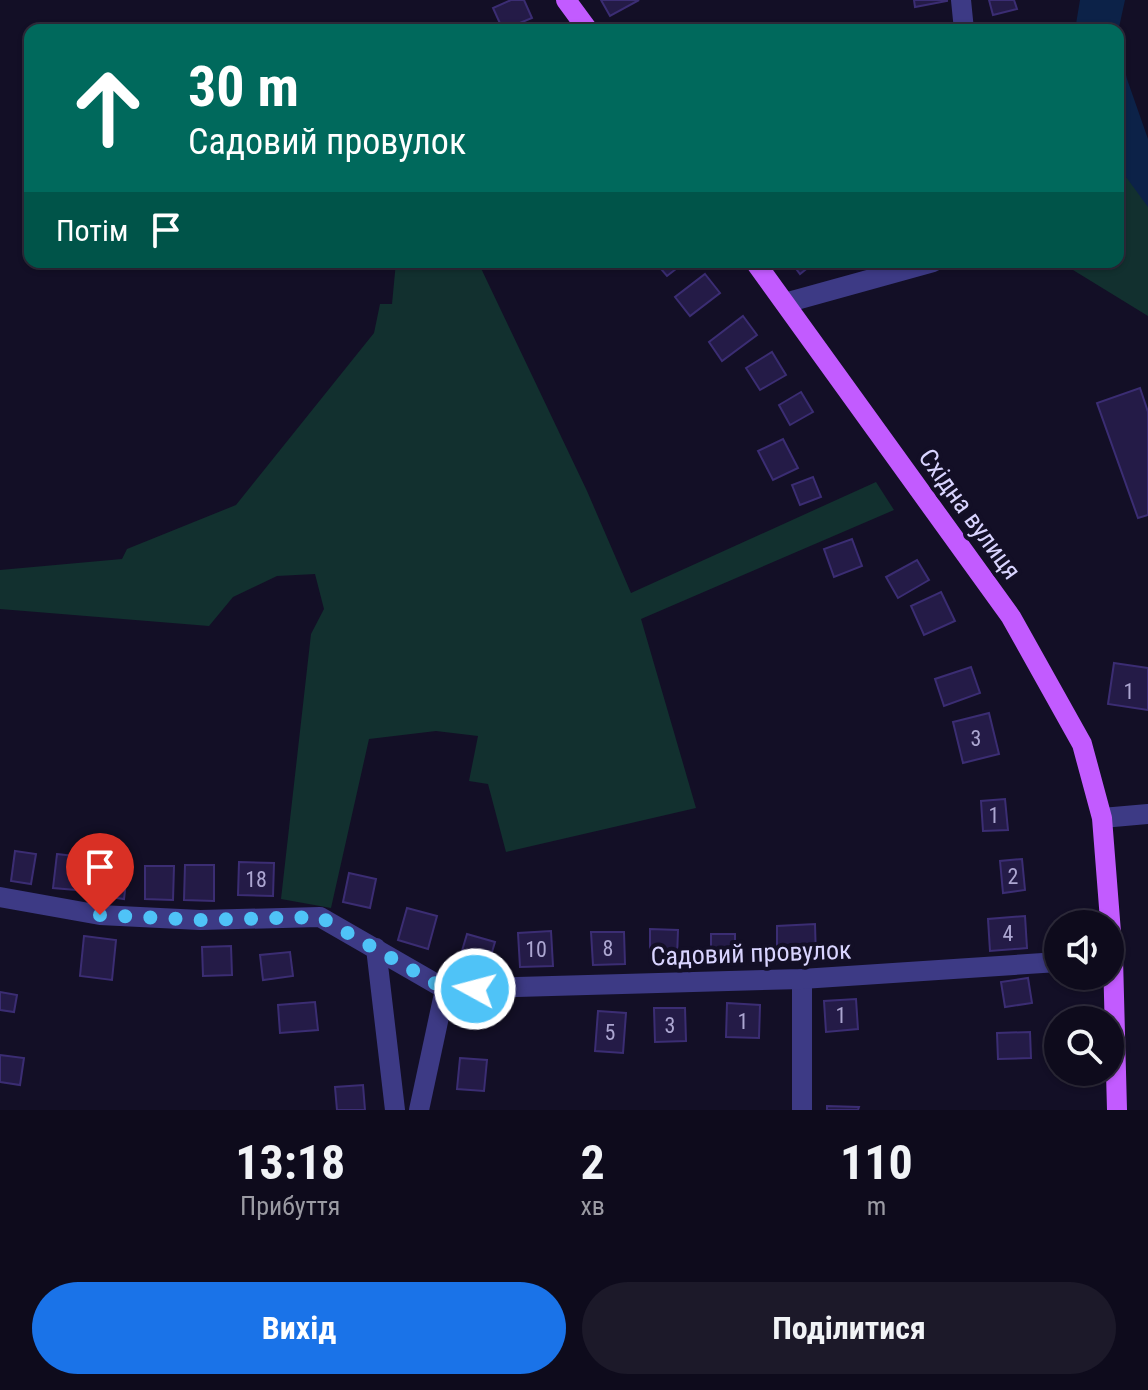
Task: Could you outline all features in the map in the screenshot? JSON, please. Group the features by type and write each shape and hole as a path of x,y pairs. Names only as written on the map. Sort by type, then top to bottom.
{"main road":[{"path":"566,0 584,24"},
{"name":"Східна вулиця","path":"759,268 1011,617 1082,744 1102,818 1109,910"},
{"name":"Східна вулиця","path":"1113,990 1117,1110"}],"street":[{"path":"961,0 963,24"},
{"path":"785,303 911,268"},
{"path":"1102,818 1148,814"},
{"path":"0,897 100,915 200,920 320,917 445,989 419,1110"},
{"path":"376,948 395,1110"},
{"name":"Садовий провулок","path":"445,989 802,979 1044,963"},
{"path":"802,979 802,1110"}],"green space":[{"path":"1124,174 1148,205 1148,316 1070,268 1124,268"},
{"path":"395,268 481,268 587,491 631,593 876,482 894,510 641,619 696,808 506,852 488,784 469,781 478,736 436,731 369,739 331,908 281,899 311,634 324,609 315,574 277,576 233,597 209,626 0,609 0,570 122,559 127,549 236,505 374,333 380,304 392,304"}],"water":[{"path":"1080,0 1125,0 1120,24 1076,24"},
{"path":"1124,67 1148,139 1148,207 1124,174"}],"building":[{"path":"511,0 524,0 532,18 518,24 500,24 493,8"},
{"path":"601,0 639,0 610,16"},
{"path":"914,0 947,0 947,1 915,7"},
{"path":"989,0 1014,0 1017,9 993,15"},
{"path":"660,268 677,268 667,276"},
{"path":"705,274 720,293 690,316 675,297"},
{"path":"743,316 757,335 722,361 709,342"},
{"path":"772,352 786,375 760,390 746,368"},
{"path":"1140,388 1148,412 1148,515 1138,518 1097,403"},
{"path":"801,392 813,412 790,425 779,405"},
{"path":"783,439 798,468 773,480 758,451"},
{"path":"813,477 821,497 800,505 792,485"},
{"path":"852,539 862,566 834,577 824,549"},
{"path":"917,560 929,580 898,598 886,577"},
{"path":"941,592 955,621 924,635 911,606"},
{"path":"1114,663 1148,668 1148,710 1108,704"},
{"path":"971,667 980,693 944,706 935,679"},
{"path":"989,713 999,754 963,763 953,722"},
{"path":"1005,799 1008,830 983,831 981,801"},
{"path":"15,851 36,854 31,884 11,881"},
{"path":"57,854 91,858 88,891 53,888"},
{"path":"1022,859 1025,890 1003,893 1000,861"},
{"path":"101,861 128,865 124,899 96,895"},
{"path":"239,862 274,863 273,896 238,895"},
{"path":"185,865 214,865 214,901 184,900"},
{"path":"145,866 174,866 173,900 145,899"},
{"path":"349,873 376,879 370,908 343,902"},
{"path":"407,908 437,916 428,949 398,940"},
{"path":"1025,916 1027,948 990,951 988,919"},
{"path":"815,924 816,959 777,960 777,926"},
{"path":"650,929 678,930 677,958 650,958"},
{"path":"551,931 553,966 520,967 518,933"},
{"path":"591,932 624,932 625,964 593,965"},
{"path":"467,934 495,942 487,969 459,961"},
{"path":"711,934 735,934 735,963 711,963"},
{"path":"84,936 116,940 112,980 80,976"},
{"path":"231,946 232,975 203,976 202,947"},
{"path":"290,952 293,976 263,980 260,955"},
{"path":"1028,978 1032,1003 1005,1007 1001,982"},
{"path":"0,992 17,995 14,1012 0,1010"},
{"path":"856,999 858,1029 826,1032 824,1001"},
{"path":"315,1002 318,1030 280,1033 278,1005"},
{"path":"727,1003 760,1005 759,1038 726,1037"},
{"path":"654,1008 685,1008 686,1041 655,1042"},
{"path":"598,1011 626,1013 623,1053 595,1051"},
{"path":"1030,1032 1031,1058 998,1059 997,1033"},
{"path":"0,1055 24,1058 20,1085 0,1082"},
{"path":"460,1058 487,1060 484,1091 457,1089"},
{"path":"363,1085 365,1110 337,1110 335,1087"},
{"path":"827,1106 859,1107 858,1110 827,1110"}],"route":[{"path":"100,915 200,920 320,917 445,989 475,989"}]}
